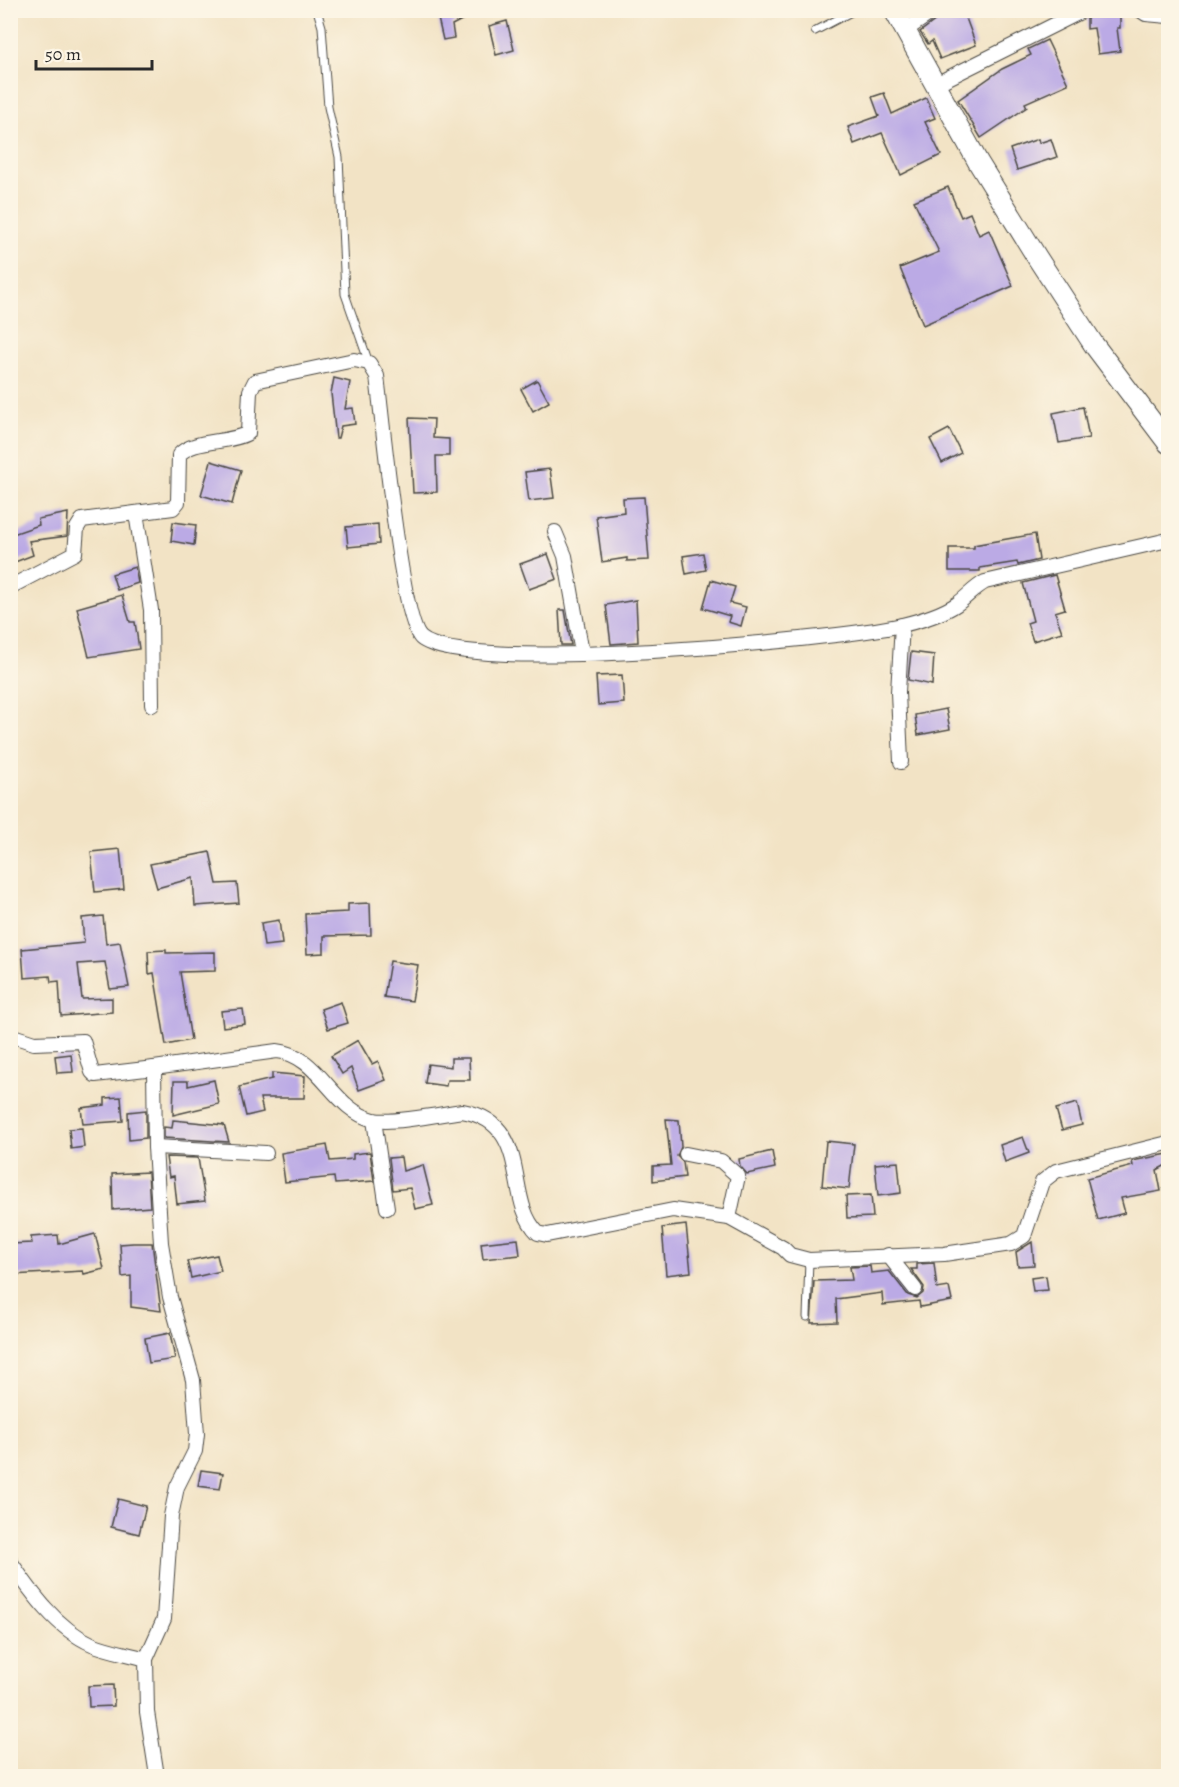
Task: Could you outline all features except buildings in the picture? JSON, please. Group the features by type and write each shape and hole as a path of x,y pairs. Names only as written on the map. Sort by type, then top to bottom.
{"street":[{"path":"894,10 984,171 1094,345 1168,443"},
{"path":"906,30 935,10"},
{"path":"934,85 1084,10"},
{"path":"1140,10 1146,14 1168,16"},
{"path":"10,587 75,553 77,528 82,520 167,511 177,505 177,462 183,450 240,438 248,433 250,392 255,381 354,360 369,363 377,376 396,532 414,629 421,638 436,646 502,654 645,652 711,647 902,625 958,604 971,590 985,582 1168,540"},
{"path":"136,513 151,610 152,705"},
{"path":"555,532 565,556 582,653"},
{"path":"900,762 898,692 902,625"},
{"path":"10,1035 34,1043 83,1041 92,1072 95,1075 278,1051 292,1052 303,1060 352,1110 374,1120 462,1112 476,1114 489,1122 510,1149 528,1221 542,1235 673,1210 729,1218 783,1248 790,1255 809,1260 944,1254 1011,1244 1024,1236 1042,1182 1056,1171 1168,1143"},
{"path":"154,1068 154,1147 162,1242 170,1296 193,1380 197,1434 195,1451 177,1487 173,1507 164,1619 146,1659 147,1712 157,1776"},
{"path":"374,1120 387,1208"},
{"path":"154,1147 266,1153"},
{"path":"686,1154 721,1161 738,1176 729,1218"},
{"path":"888,1255 915,1289"},
{"path":"10,1561 54,1617 68,1629 91,1644 146,1659"}],"lane":[{"path":"317,10 322,27 328,106 339,157 345,294 369,363"},
{"path":"815,31 855,10"},
{"path":"807,1317 809,1260"}]}
